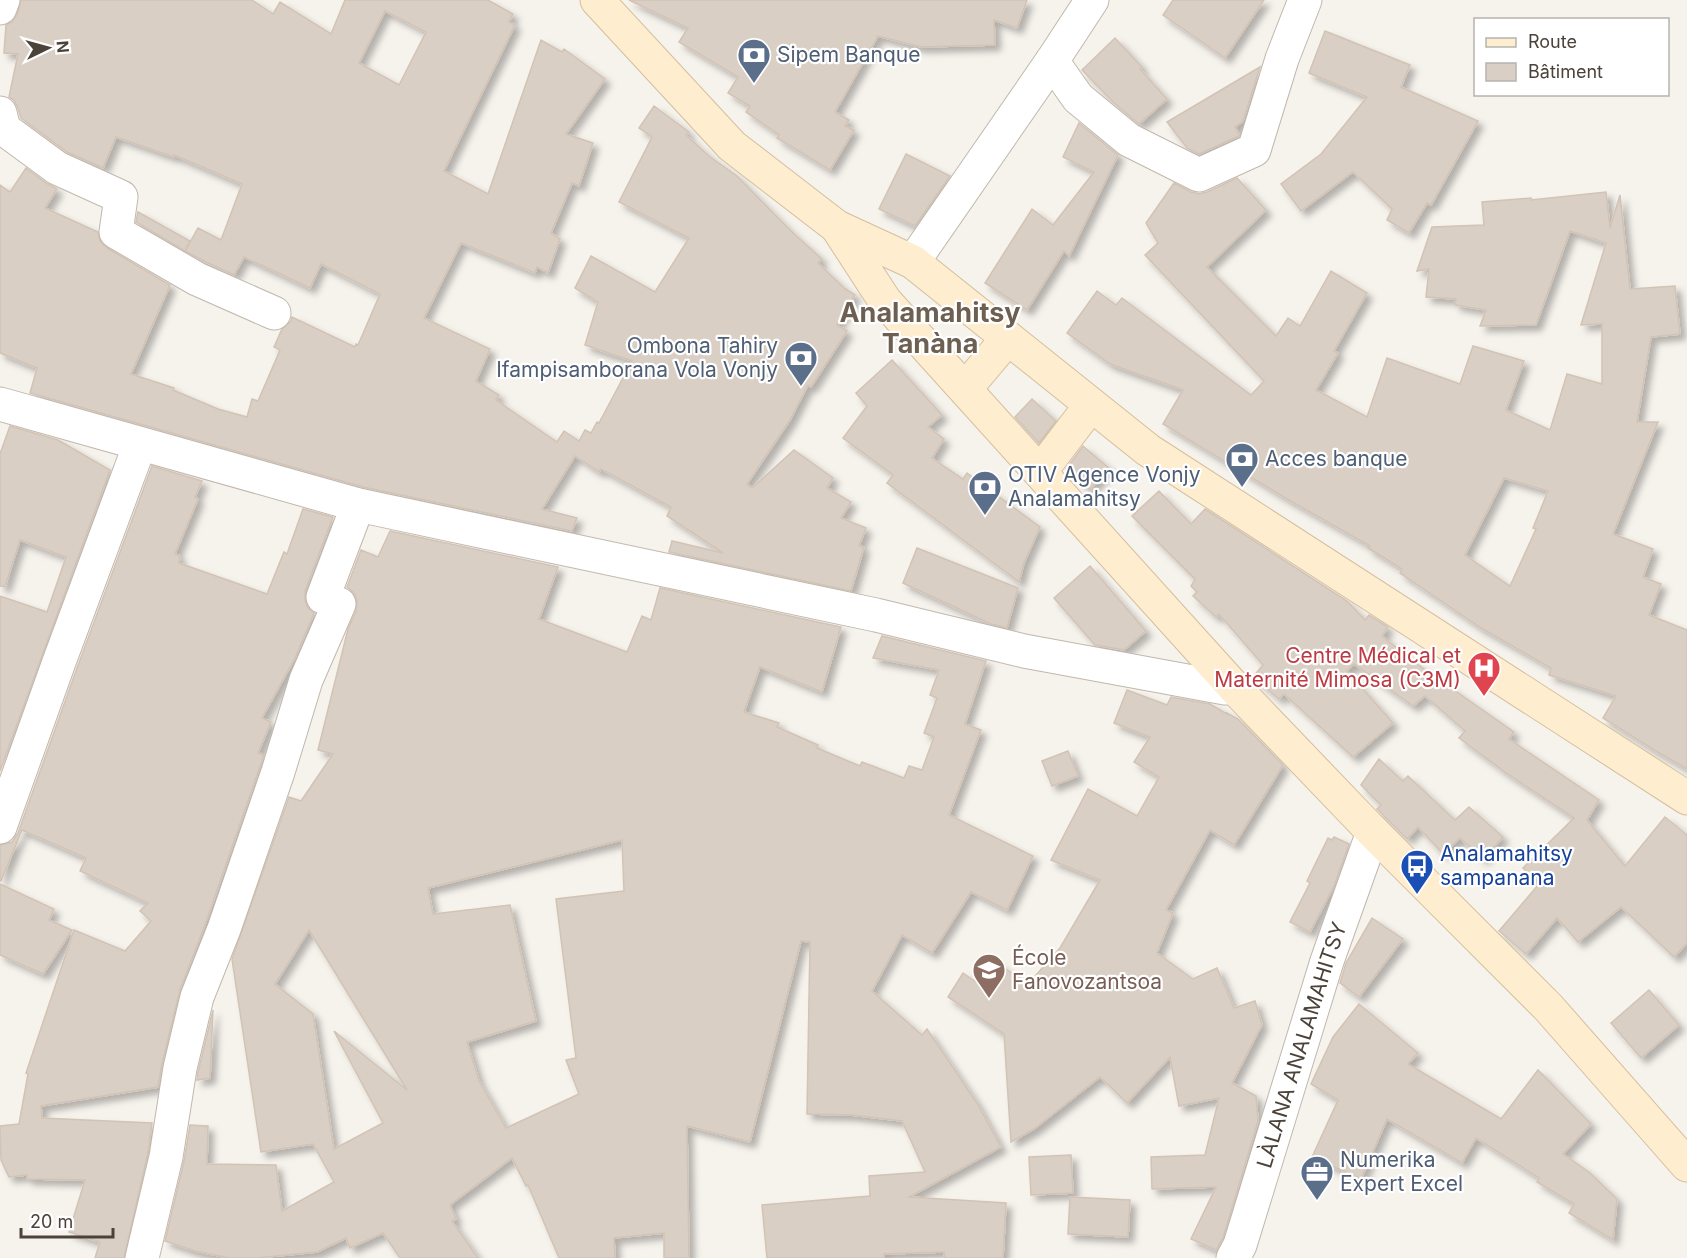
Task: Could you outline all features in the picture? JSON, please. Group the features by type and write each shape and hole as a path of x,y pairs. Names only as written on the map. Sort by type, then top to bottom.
{"main road":[{"path":"597,0 732,146 837,227 913,262 1148,450 1687,798"},
{"path":"837,227 885,301 1234,687 1373,832 1548,1007 1687,1165"},
{"path":"885,301 913,262"},
{"path":"965,389 1008,338"},
{"path":"1040,472 1091,405"}],"street":[{"path":"0,8 3,0"},
{"path":"913,262 1092,0"},
{"path":"1052,61 1078,98 1129,140 1199,175 1254,150 1282,59 1305,0"},
{"path":"0,113 4,129 57,168 121,197 116,232 197,279 274,313"},
{"path":"0,404 358,505 876,615 1024,651 1225,688 1234,687"},
{"path":"0,827 140,444"},
{"path":"142,1258 166,1157 180,1068 197,997 224,928 274,783 306,680 339,604 323,597 358,505"},
{"name":"LÀLANA ANALAMAHITSY","path":"1233,1258 1240,1245 1327,961 1373,832"}],"building":[{"path":"21,0 252,0 273,14 280,2 331,34 345,0 488,0 513,14 509,22 515,25 444,171 488,194 541,40 562,52 564,49 605,79 566,134 593,143 579,186 572,183 551,233 560,239 548,273 537,267 535,273 461,243 424,318 490,349 476,381 499,395 496,400 557,442 564,431 579,441 585,430 591,433 597,422 599,423 632,361 585,345 598,302 575,288 591,256 655,292 689,238 619,202 652,137 639,128 654,106 689,132 686,135 709,156 737,176 822,259 818,263 844,288 855,295 837,325 847,331 811,387 808,385 790,420 747,484 752,488 794,450 833,478 827,488 851,502 841,518 866,528 859,546 864,547 851,591 669,552 672,541 723,553 667,516 671,507 601,469 599,472 575,456 542,509 577,518 572,531 363,487 30,393 37,368 0,353 0,185 10,192 26,168 57,189 45,208 98,232 100,241 107,248 170,285 131,374 174,388 173,390 218,409 247,417 252,399 258,401 280,350 274,347 282,329 292,317 355,347 356,344 358,345 380,294 321,264 310,288 244,257 234,275 185,251 198,228 221,240 242,184 174,155 174,157 116,137 103,168 67,152 21,118 14,100 9,97 18,54 4,53 6,25 12,22 17,15","holes":["385,11 426,32 399,85 359,63"]},
{"path":"629,0 1027,0 1017,28 994,20 995,45 921,47 878,36 835,112 849,120 845,126 854,130 830,170 777,138 779,135 746,112 750,106 728,93 738,77 679,42 688,28"},
{"path":"1173,0 1264,0 1225,58 1163,15"},
{"path":"1325,31 1410,65 1401,87 1478,121 1431,205 1427,203 1409,233 1387,220 1392,209 1353,172 1301,211 1281,184 1321,154 1367,97 1309,73"},
{"path":"1115,38 1167,99 1139,124 1113,102 1082,70"},
{"path":"1260,67 1243,121 1235,127 1239,136 1199,154 1187,148 1167,122"},
{"path":"1079,123 1118,155 1069,256 1064,251 1027,310 985,283 1032,209 1053,225 1094,172 1063,157"},
{"path":"906,154 950,176 915,226 879,209"},
{"path":"1237,178 1266,210 1207,267 1276,336 1288,318 1300,326 1331,271 1367,293 1334,351 1338,353 1316,390 1367,417 1387,358 1460,384 1473,346 1524,361 1506,410 1550,430 1567,374 1602,384 1602,324 1581,325 1606,243 1570,231 1536,325 1480,326 1486,310 1455,305 1456,299 1426,297 1429,269 1417,271 1432,227 1484,225 1482,202 1531,198 1531,200 1606,192 1610,228 1620,195 1630,289 1675,286 1680,334 1651,337 1637,422 1658,422 1613,534 1653,549 1643,577 1661,584 1649,615 1687,630 1687,769 1603,718 1616,696 1549,675 1551,668 1481,628 1400,573 1402,569 1368,548 1370,546 1163,424 1183,390 1110,364 1067,333 1097,291 1116,305 1122,298 1251,395 1264,381 1145,255 1158,243 1146,223 1174,183 1191,192 1199,194","holes":["1504,478 1548,491 1533,528 1536,529 1510,586 1465,555"]},
{"path":"138,212 190,241 185,251 136,222"},
{"path":"892,360 942,415 928,427 944,439 932,458 963,479 967,473 1040,527 1024,563 1019,582 887,483 893,475 843,438 867,406 856,393"},
{"path":"1032,399 1056,421 1039,443 1015,417"},
{"path":"10,426 58,440 110,470 0,771 0,596 47,612 66,557 20,540 5,587 0,586 0,454"},
{"path":"1083,446 1109,468 1090,490 1066,469"},
{"path":"152,466 202,481 195,497 198,499 175,554 180,556 179,563 267,594 284,552 287,554 303,509 333,517 305,591 308,608 314,613 295,658 262,718 271,722 258,753 264,755 180,990 158,1087 41,1106 42,1118 152,1123 148,1153 124,1258 95,1258 100,1242 69,1232 85,1180 27,1179 27,1175 9,1177 1,1160 0,1126 19,1124 28,1074 26,1073 74,930 125,951 151,921 140,911 148,903 80,871 86,858 22,830 0,881 0,845 12,842 18,833"},
{"path":"1159,491 1191,524 1205,509 1347,601 1365,620 1369,615 1388,627 1382,636 1417,664 1514,732 1509,739 1599,800 1587,820 1625,866 1665,817 1687,835 1687,943 1674,957 1621,907 1578,942 1557,918 1526,954 1499,931 1539,884 1523,868 1574,818 1506,773 1459,738 1465,731 1425,696 1413,706 1354,664 1347,671 1393,723 1353,757 1284,694 1279,699 1253,677 1263,665 1219,614 1216,617 1193,596 1197,592 1191,586 1195,579 1132,516"},
{"path":"390,531 558,567 539,619 627,652 642,616 651,620 660,588 841,627 822,692 760,667 744,712 779,723 777,727 818,745 817,748 860,766 862,762 904,778 909,766 922,770 934,737 924,733 937,698 930,695 939,670 873,658 882,636 986,661 965,724 981,730 949,815 1033,856 1007,910 971,892 932,953 902,935 872,991 922,1035 927,1029 977,1103 1001,1147 909,1197 1006,1203 1003,1258 945,1258 944,1252 884,1254 884,1258 767,1258 762,1205 870,1196 869,1176 925,1172 902,1121 851,1115 807,1114 810,942 801,941 750,1142 687,1126 689,1258 664,1258 664,1233 614,1238 615,1258 559,1258 528,1185 526,1186 512,1158 450,1205 456,1219 452,1221 478,1258 400,1258 383,1233 350,1248 346,1238 317,1252 257,1258 229,1258 195,1251 165,1241 190,1125 208,1126 207,1164 276,1165 282,1211 334,1182 313,1144 261,1152 232,959 289,797 301,801 333,754 318,750 348,629 356,611 357,601 354,593 347,587 361,550 378,557","holes":["622,840 624,891 556,899 576,1058 566,1060 579,1094 506,1128 479,1081 467,1042 536,1021 510,905 433,914 428,888","309,930 407,1090 334,1031 383,1123 334,1149 313,1014 275,984"]},
{"path":"917,548 1018,588 1007,628 991,624 903,583"},
{"path":"1090,566 1146,631 1124,650 1095,645 1054,598"},
{"path":"1127,690 1167,705 1171,697 1210,704 1238,719 1283,765 1234,845 1210,830 1166,910 1173,913 1157,953 1193,979 1217,968 1234,1008 1255,1001 1262,1025 1232,1083 1256,1096 1258,1121 1223,1238 1216,1250 1191,1239 1216,1187 1152,1189 1151,1157 1205,1155 1219,1098 1179,1106 1170,1057 1127,1103 1100,1077 1034,1129 1011,1142 1004,1034 948,997 963,973 976,982 991,959 1028,984 1060,948 1100,880 1051,860 1088,789 1137,816 1159,777 1134,762 1150,737 1114,723"},
{"path":"1068,751 1078,776 1052,786 1042,761"},
{"path":"1379,759 1403,781 1408,776 1455,820 1469,807 1503,837 1483,859 1460,838 1443,854 1418,827 1407,839 1377,809 1381,805 1361,785"},
{"path":"1334,837 1349,844 1334,886 1310,932 1290,922 1310,883 1307,881 1328,838 1332,840"},
{"path":"0,884 54,909 49,920 72,930 43,974 0,955"},
{"path":"1372,918 1403,939 1359,997 1340,983 1346,963"},
{"path":"1649,990 1679,1025 1641,1058 1611,1023"},
{"path":"1359,1004 1418,1053 1408,1064 1501,1119 1538,1070 1591,1124 1563,1154 1589,1172 1617,1199 1613,1240 1569,1213 1574,1204 1537,1182 1539,1178 1476,1138 1462,1163 1387,1119 1361,1179 1312,1157 1338,1100 1311,1084 1333,1037"},
{"path":"213,1010 210,1078 197,1080 198,1072"},
{"path":"1071,1155 1073,1193 1031,1195 1029,1157"},
{"path":"1070,1197 1130,1200 1128,1237 1068,1234"}],"place":[{"name":"Sipem Banque","path":"754,84"},
{"name":"Ombona Tahiry Ifampisamborana Vola Vonjy","path":"801,387"},
{"name":"Acces banque","path":"1242,488"},
{"name":"OTIV Agence Vonjy Analamahitsy","path":"985,516"},
{"name":"Centre Médical et Maternité Mimosa (C3M)","path":"1484,697"},
{"name":"Analamahitsy sampanana","path":"1417,895"},
{"name":"École Fanovozantsoa","path":"989,999"},
{"name":"Numerika Expert Excel","path":"1317,1201"}],"district":[{"name":"Analamahitsy Tanàna","path":"930,328"}]}
